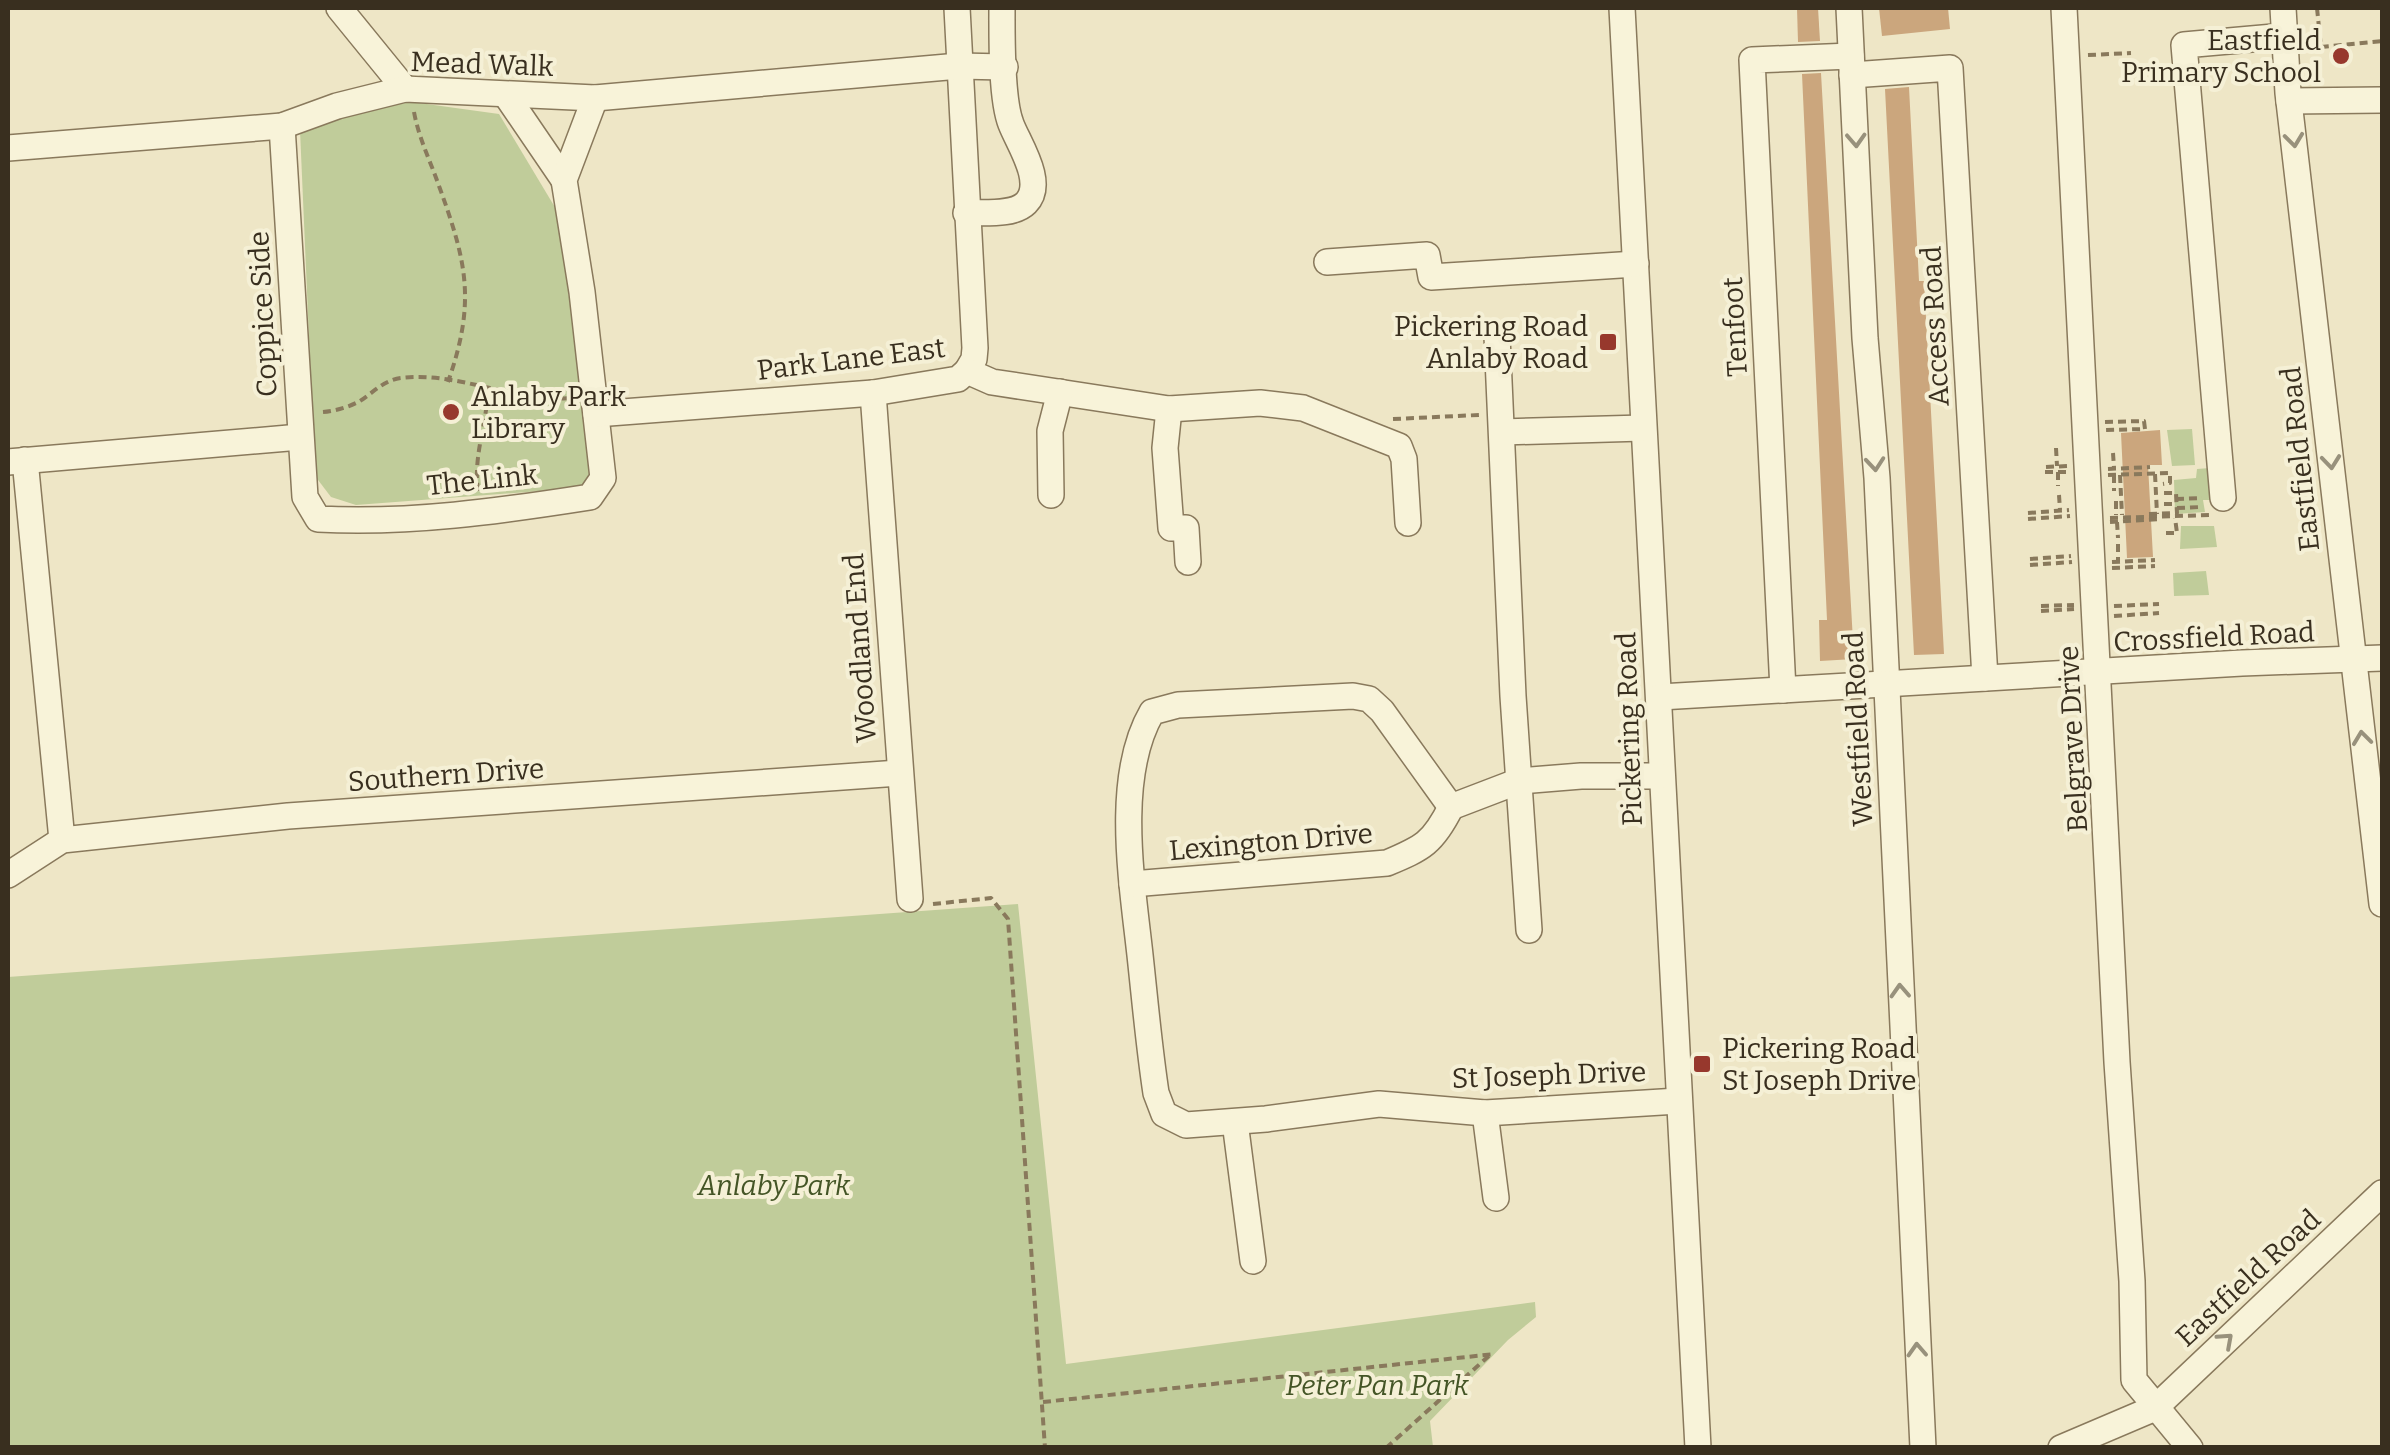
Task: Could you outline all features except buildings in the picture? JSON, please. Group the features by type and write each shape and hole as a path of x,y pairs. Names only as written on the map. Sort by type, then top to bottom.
{"street":[{"path":"339,8 409,96"},
{"path":"957,8 975,348 968,371"},
{"path":"966,213 1015,210 1026,204 1032,194 1031,166 1009,120 1002,8"},
{"name":"Pickering Road","path":"1622,8 1698,1448"},
{"name":"Westfield Road","path":"1849,8 1865,338 1877,478 1923,1448"},
{"name":"Belgrave Drive","path":"2064,8 2117,1062 2132,1281 2134,1380 2190,1448"},
{"name":"Eastfield Road","path":"2283,8 2289,100 2382,904"},
{"path":"2210,504 2184,45 2284,36"},
{"name":"Tenfoot","path":"1782,690 1752,60 1851,65"},
{"name":"Access Road","path":"1851,65 1950,68 1985,678"},
{"name":"Mead Walk","path":"8,148 282,126 337,106 409,96 506,94 595,98 959,66 1005,67"},
{"path":"506,94 564,180 596,414"},
{"path":"564,180 595,98"},
{"path":"2289,100 2382,100"},
{"name":"Coppice Side","path":"282,126 305,497"},
{"path":"1327,262 1427,255 1431,276 1636,264"},
{"path":"1497,336 1529,930"},
{"name":"Park Lane East","path":"596,414 873,393 958,379 968,371 992,382 1169,409 1260,404 1304,408 1399,446 1404,458 1408,523"},
{"path":"1051,496 1050,431 1060,392"},
{"name":"Woodland End","path":"873,393 910,899"},
{"path":"1169,409 1165,448 1171,528 1186,528 1188,562"},
{"name":"The Link","path":"305,497 318,519 354,521 437,516 590,497 603,478 596,414"},
{"path":"1502,432 1643,428"},
{"path":"62,840 16,461 300,437"},
{"path":"2352,660 2382,658"},
{"name":"Crossfield Road","path":"1660,696 2352,660"},
{"name":"Lexington Drive","path":"1132,884 1387,863 1423,848 1438,832 1451,807 1382,711 1368,698 1178,705 1152,712 1139,734 1130,822 1132,884 1141,958"},
{"name":"Southern Drive","path":"8,876 62,840 288,816 899,773"},
{"path":"1451,807 1519,781 1660,776"},
{"name":"St Joseph Drive","path":"1141,958 1156,1093 1164,1114 1186,1125 1380,1104 1485,1113 1678,1101"},
{"path":"1485,1113 1496,1198"},
{"path":"1235,1122 1253,1261"},
{"name":"Eastfield Road","path":"2156,1408 2382,1192"},
{"path":"2061,1448 2156,1408"}],"path":[{"path":"2318,8 2320,48 2382,41"},
{"path":"2078,56 2131,53"},
{"path":"409,96 420,142 438,184 464,267 463,340 448,382"},
{"path":"313,414 360,401 378,386 397,378 448,382 552,400 574,398"},
{"path":"478,496 476,452 488,389"},
{"path":"1394,419 1490,414 1491,432 1502,432"},
{"path":"2096,422 2144,421 2144,429 2096,430"},
{"path":"2056,448 2058,486"},
{"path":"2113,453 2118,562"},
{"path":"2116,473 2150,467"},
{"path":"2045,469 2072,469"},
{"path":"2098,472 2170,474 2170,484 2163,484"},
{"path":"2114,491 2116,473"},
{"path":"2155,474 2157,514"},
{"path":"2163,494 2176,493 2176,503 2177,513 2100,518 2210,504"},
{"path":"2059,495 2060,511"},
{"path":"2116,501 2118,517"},
{"path":"2164,504 2210,504"},
{"path":"2060,511 2074,513 2028,516 2060,511"},
{"path":"2118,517 2176,518 2177,533 2166,533"},
{"path":"2030,562 2076,559"},
{"path":"2118,562 2155,563 2102,566 2118,562"},
{"path":"2104,607 2159,604"},
{"path":"2041,608 2079,607"},
{"path":"2104,617 2159,613"},
{"path":"910,899 912,906 991,898 1008,920 1045,1448"},
{"path":"1040,1402 1493,1354 1386,1448"}],"green space":[{"path":"412,102 499,114 556,209 595,474 580,488 356,505 331,497 315,476 300,130 340,113"},
{"path":"2192,429 2195,465 2172,466 2167,430"},
{"path":"2210,468 2213,500 2203,500 2205,512 2175,514 2174,480 2196,478 2197,469"},
{"path":"2181,526 2214,526 2217,547 2180,549"},
{"path":"2206,571 2209,595 2174,596 2173,573"},
{"name":"Anlaby Park","path":"1018,904 1066,1364 1535,1302 1536,1317 1508,1340 1430,1421 1433,1447 8,1447 8,977"}],"place":[{"name":"Eastfield Primary School","path":"2341,56"},
{"name":"Pickering Road Anlaby Road","path":"1608,342"},
{"name":"Anlaby Park Library","path":"451,412"},
{"name":"Pickering Road St Joseph Drive","path":"1702,1064"}],"park label":[{"name":"Peter Pan Park","path":"1377,1385"}]}
